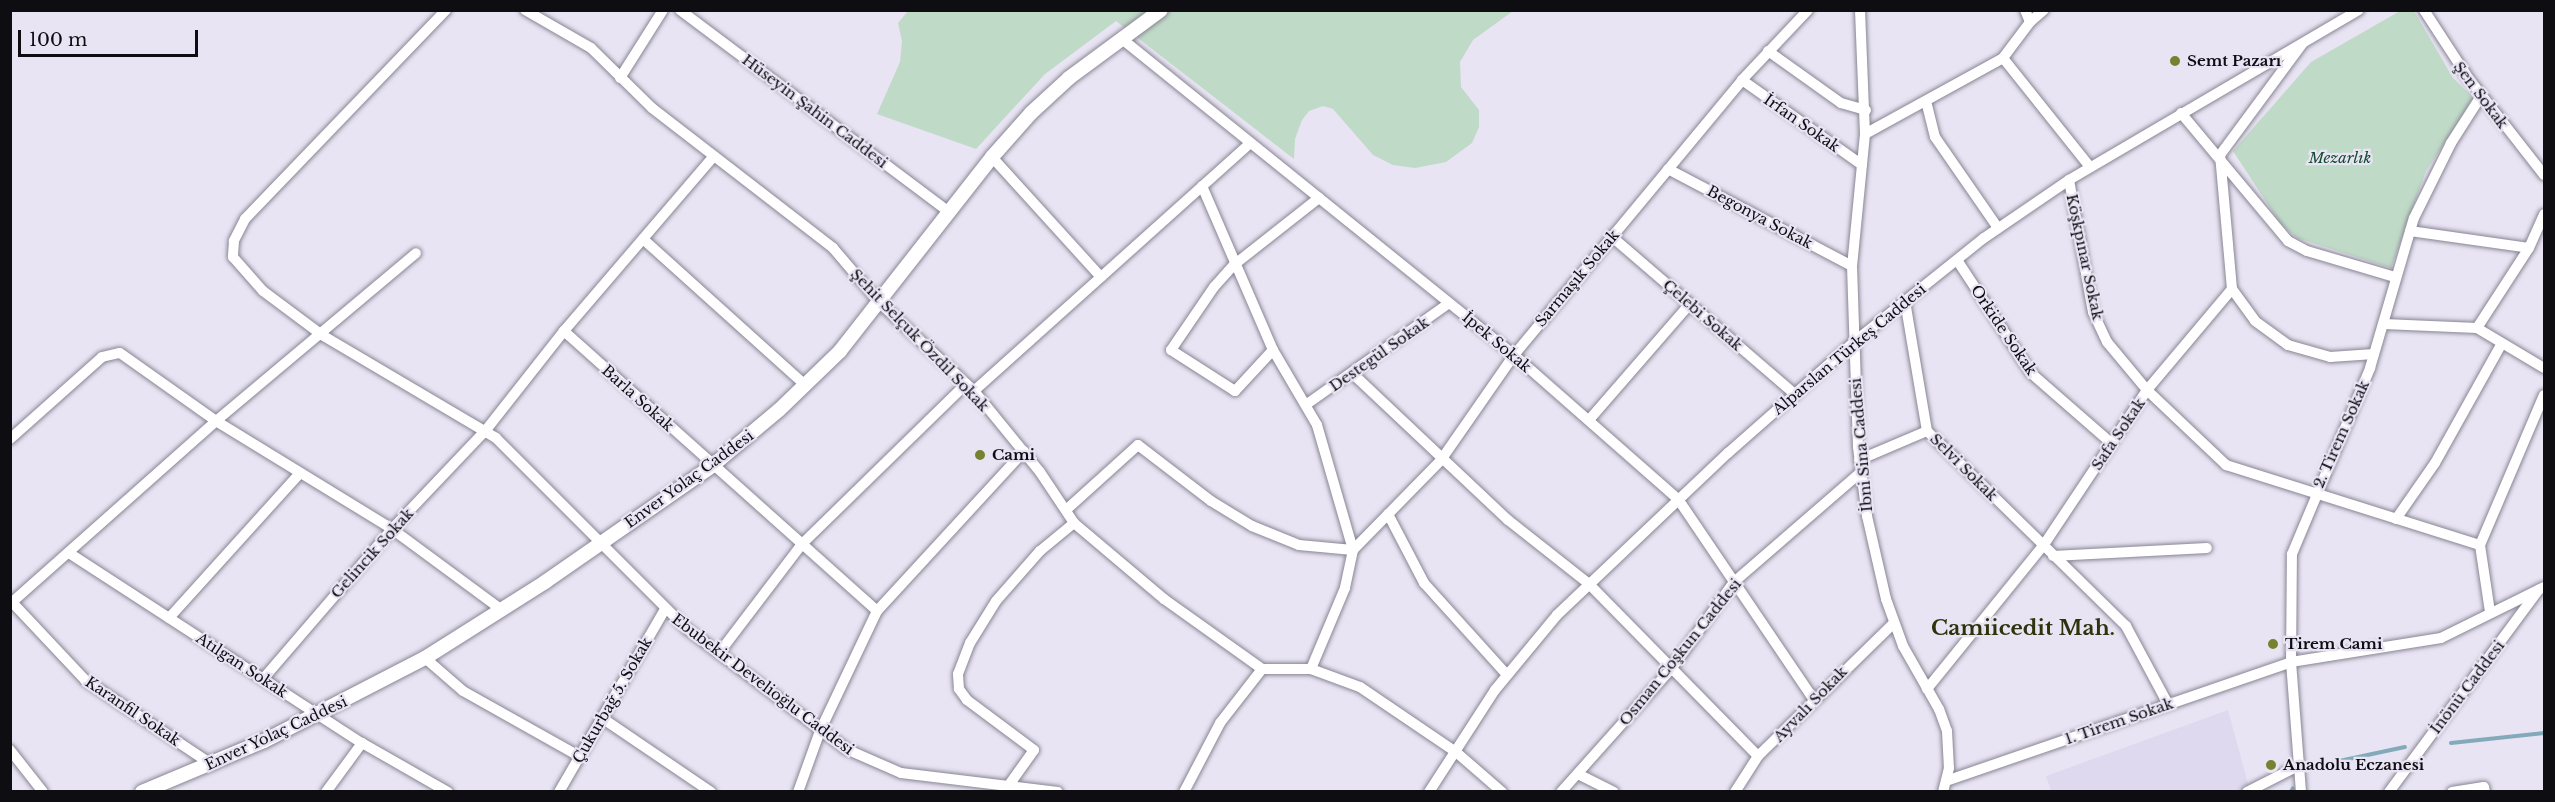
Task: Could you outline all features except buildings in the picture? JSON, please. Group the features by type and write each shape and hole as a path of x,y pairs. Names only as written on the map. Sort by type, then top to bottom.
{"street":[{"name":"Ebubekir Develioğlu Caddesi","path":"446,10 296,164 236,233 233,257 247,275 282,307 322,335 486,430 665,609 820,731 858,756 885,768 1058,792"},
{"name":"Şehit Selçuk Özdil Sokak","path":"525,10 591,48 620,78 714,156 833,248 879,302 970,387 1024,451 1074,523 1164,599 1262,669"},
{"path":"620,78 663,10"},
{"name":"Hüseyin Şahin Caddesi","path":"681,10 949,212"},
{"name":"Enver Yolaç Caddesi","path":"142,792 210,764 317,714 425,658 502,610 712,466 805,385 840,351 992,157 1050,95 1161,10"},
{"name":"Sarmaşık Sokak","path":"1353,550 1441,460 1514,354 1742,80 1808,10"},
{"name":"İbni Sina Caddesi","path":"1860,10 1866,110 1852,266 1860,466 1874,554 1894,623 1947,731 1950,756 1944,786"},
{"path":"2025,10 2030,22"},
{"path":"1865,134 2003,58 2030,22 2044,10"},
{"name":"Alparslan Türkeş Caddesi","path":"1429,792 1507,675 1534,640 1589,584 1678,500 1854,342 1998,228 2069,180 2305,39 2359,10"},
{"name":"Şen Sokak","path":"2424,10 2481,96 2544,175"},
{"name":"İpek Sokak","path":"1122,39 1514,354 1678,500 1814,700"},
{"path":"2305,39 2220,155 2232,289 2255,321 2288,345 2330,357 2374,354"},
{"path":"1768,51 1841,103 1866,110"},
{"path":"2003,58 2090,167"},
{"name":"İrfan Sokak","path":"1742,80 1862,165"},
{"name":"2. Tirem Sokak","path":"2301,792 2291,662 2292,554 2314,494 2374,354 2410,231 2438,167 2481,96"},
{"path":"1926,101 1935,136 1998,228"},
{"path":"2181,113 2220,155 2288,241 2307,251 2395,277"},
{"path":"719,653 802,544 970,387 1101,277 1250,142"},
{"name":"Gelincik Sokak","path":"263,679 392,529 486,430 564,331 714,156"},
{"path":"992,157 1101,277"},
{"name":"Begonya Sokak","path":"1668,169 1852,266"},
{"name":"Köşkpınar Sokak","path":"2069,180 2099,327 2115,355 2147,390 2226,465 2480,545"},
{"path":"1202,186 1273,350 1307,404 1332,468 1353,550 1345,588 1311,669"},
{"path":"1273,350 1235,391 1171,350 1214,287 1236,264 1319,198"},
{"path":"2477,328 2529,248 2544,214"},
{"path":"2410,231 2529,248"},
{"name":"Çelebi Sokak","path":"1611,237 1795,394"},
{"path":"643,239 805,385"},
{"path":"11,602 216,421 322,335 416,253"},
{"name":"Orkide Sokak","path":"1957,260 2032,374 2111,443"},
{"name":"Safa Sokak","path":"1927,689 2043,546 2147,390 2232,289"},
{"name":"Selvi Sokak","path":"1905,301 1927,431 2126,626 2168,705"},
{"name":"Destegül Sokak","path":"1307,404 1353,374 1449,303"},
{"path":"1589,420 1690,304"},
{"path":"2384,324 2477,328 2544,368"},
{"name":"Barla Sokak","path":"564,331 712,466 877,611"},
{"path":"2396,519 2435,463 2502,343"},
{"path":"10,439 111,352 124,355 216,421 392,529 502,610"},
{"path":"1353,374 1441,460 1508,520 1589,584 1758,756"},
{"path":"2490,612 2480,545 2544,395"},
{"name":"Osman Coşkun Caddesi","path":"1561,792 1671,669 1734,582 1860,466 1927,431"},
{"path":"1066,510 1138,446 1211,501 1252,525 1299,545 1353,550"},
{"path":"798,792 820,731 877,611 1024,451"},
{"path":"169,618 299,474"},
{"path":"1388,514 1424,583 1507,675"},
{"path":"1009,785 1034,750 967,700 959,689 958,674 970,643 996,601 1032,559 1074,523"},
{"path":"2053,556 2207,549"},
{"name":"Atılgan Sokak","path":"69,553 362,743 448,792"},
{"name":"1. Tirem Sokak","path":"1944,786 2291,662 2441,638 2544,585"},
{"name":"İnönü Caddesi","path":"2389,792 2544,585"},
{"name":"Karanfil Sokak","path":"11,602 85,680 210,764"},
{"name":"Çukurbağ 5. Sokak","path":"559,792 665,609"},
{"name":"Ayvalı Sokak","path":"1737,791 1758,756 1894,623"},
{"path":"425,658 463,691 579,756"},
{"path":"1184,792 1220,723 1262,669 1311,669 1360,687 1456,752 1502,792"},
{"path":"602,718 711,792"},
{"path":"326,792 362,743"},
{"path":"10,750 43,792"},
{"path":"2247,792 2298,766"},
{"path":"1578,774 1614,792"},
{"path":"2452,792 2484,787 2485,792"}],"shaded area":[{"path":"2228,710 2250,791 2051,791 2046,776"}],"green space":[{"path":"908,11 1513,11 1473,40 1460,62 1461,87 1479,110 1479,127 1472,143 1446,162 1415,168 1393,165 1373,155 1333,109 1323,106 1309,111 1302,120 1295,139 1294,159 1116,21 1045,74 976,149 877,114 900,62 902,41 898,23"},
{"name":"Mezarlık","path":"2400,11 2414,11 2453,78 2474,98 2426,171 2391,268 2297,238 2280,223 2233,151 2311,62"}],"waterway":[{"path":"2451,743 2544,733"},
{"path":"2311,767 2405,747"},
{"path":"2291,792 2293,788"}],"place":[{"name":"Semt Pazarı","path":"2175,61"},
{"name":"Cami","path":"980,455"},
{"name":"Tirem Cami","path":"2273,644"},
{"name":"Anadolu Eczanesi","path":"2271,765"}],"district":[{"name":"Camiicedit Mah.","path":"2023,628"}]}
